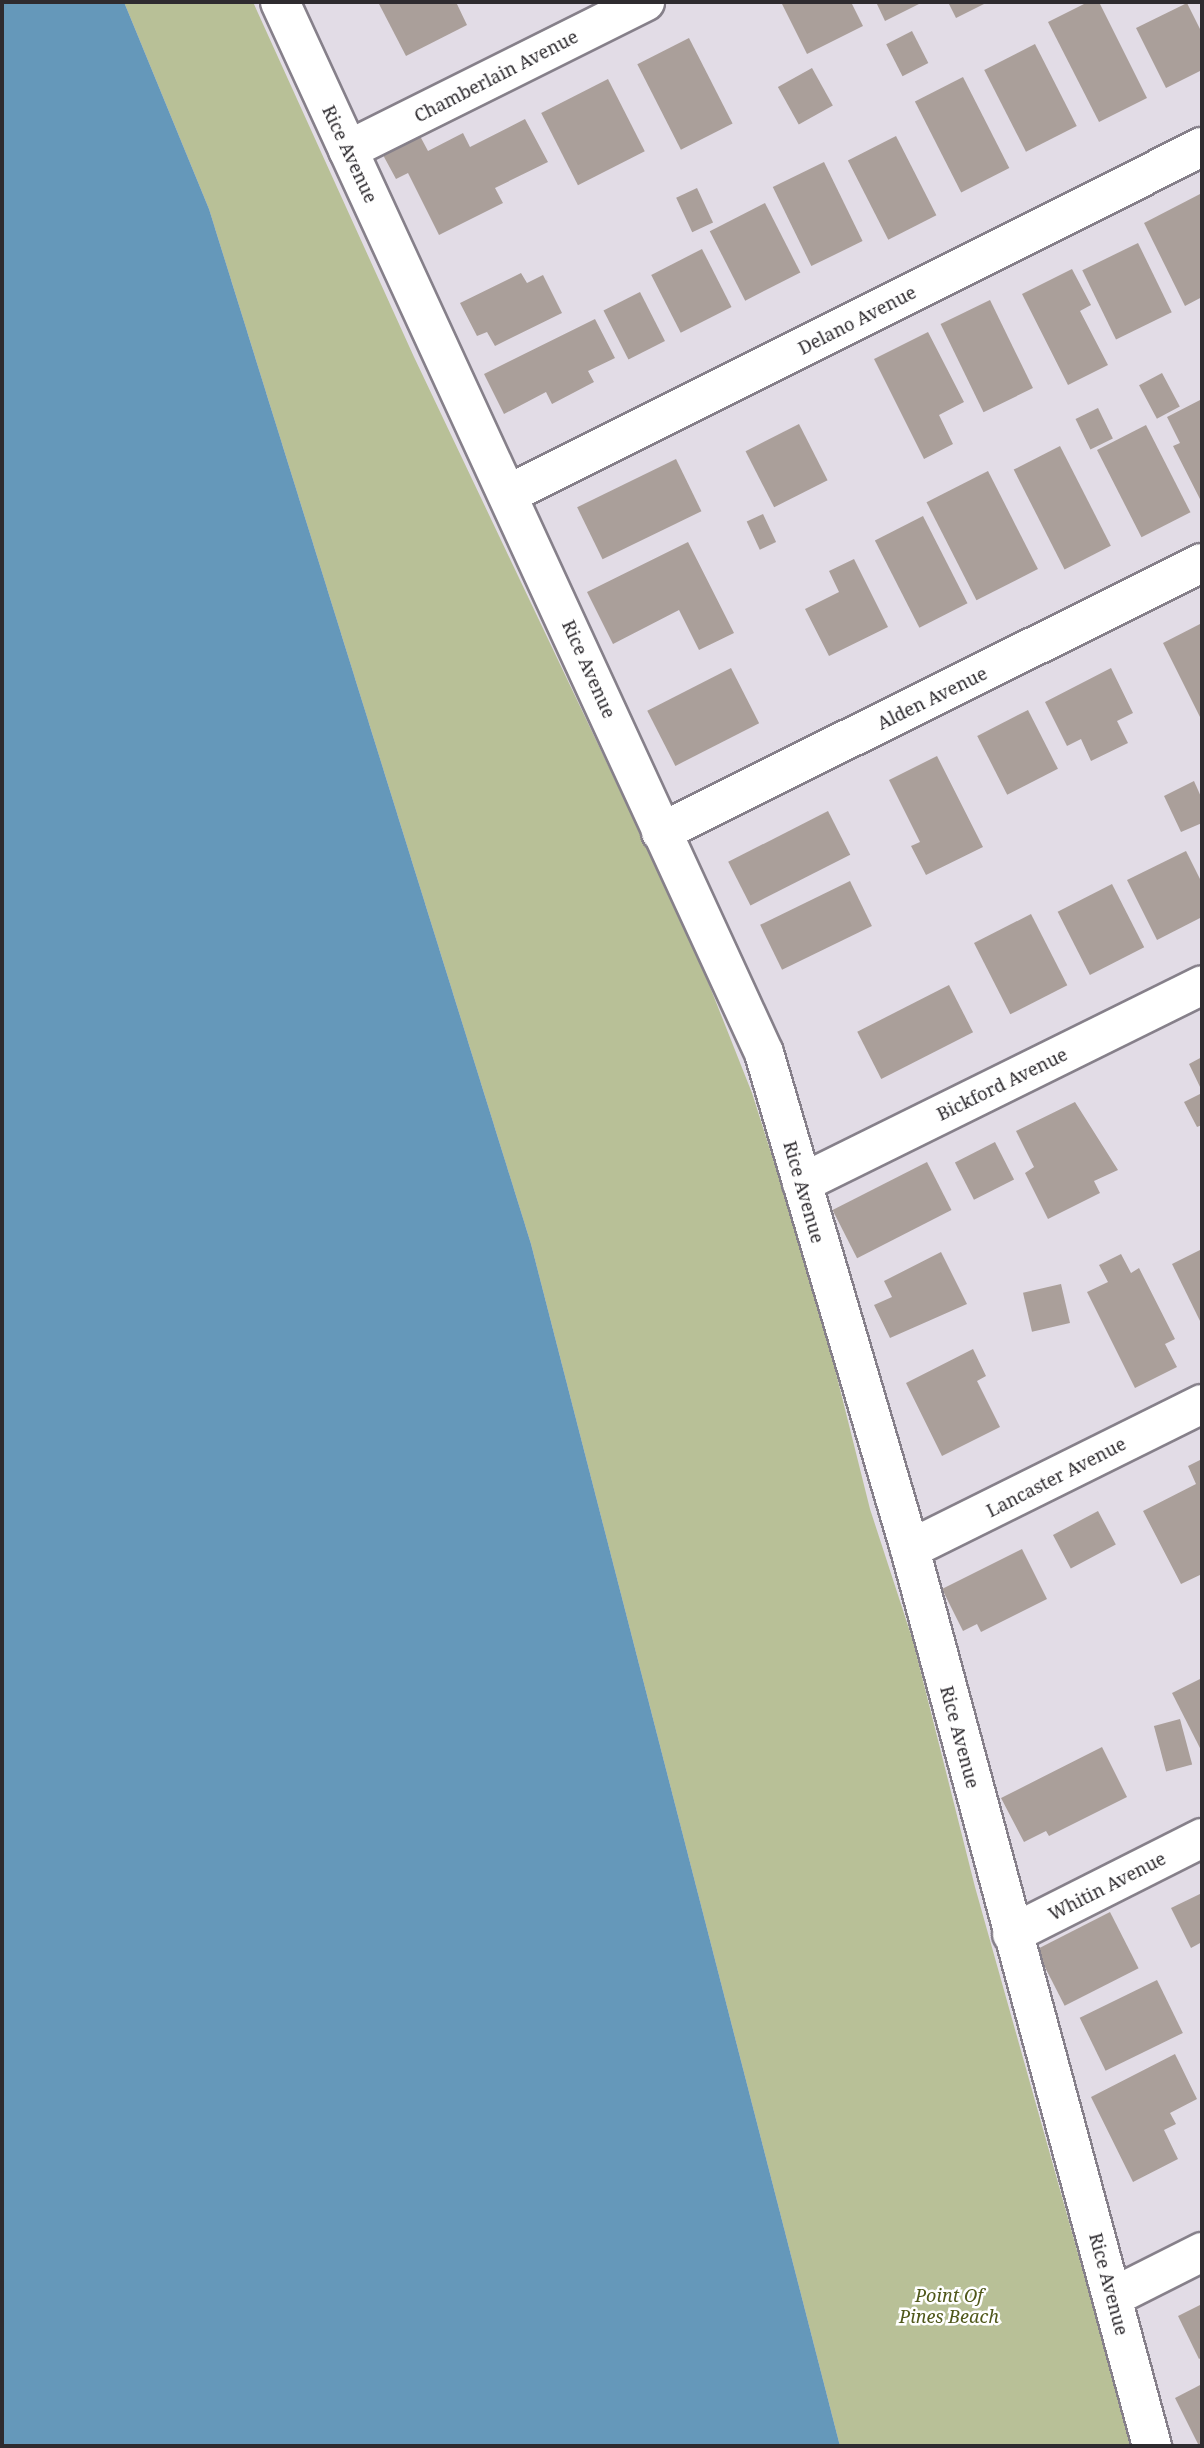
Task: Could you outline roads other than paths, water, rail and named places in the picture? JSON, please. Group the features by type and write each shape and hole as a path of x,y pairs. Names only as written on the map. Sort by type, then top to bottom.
{"street":[{"name":"Rice Avenue","path":"280,2 511,493 661,832 764,1053 910,1549 1152,2446"},
{"name":"Chamberlain Avenue","path":"348,150 645,2"},
{"name":"Delano Avenue","path":"511,493 1202,147"},
{"name":"Alden Avenue","path":"661,832 1202,563"},
{"name":"Bickford Avenue","path":"802,1183 1202,985"},
{"name":"Lancaster Avenue","path":"910,1549 1202,1404"},
{"name":"Whitin Avenue","path":"1012,1934 1202,1838"},
{"path":"1113,2297 1202,2252"}],"water":[{"path":"2,2 124,2 209,209 531,1244 840,2446 2,2446"}],"park label":[{"name":"Point Of Pines Beach","path":"949,2306"}]}
